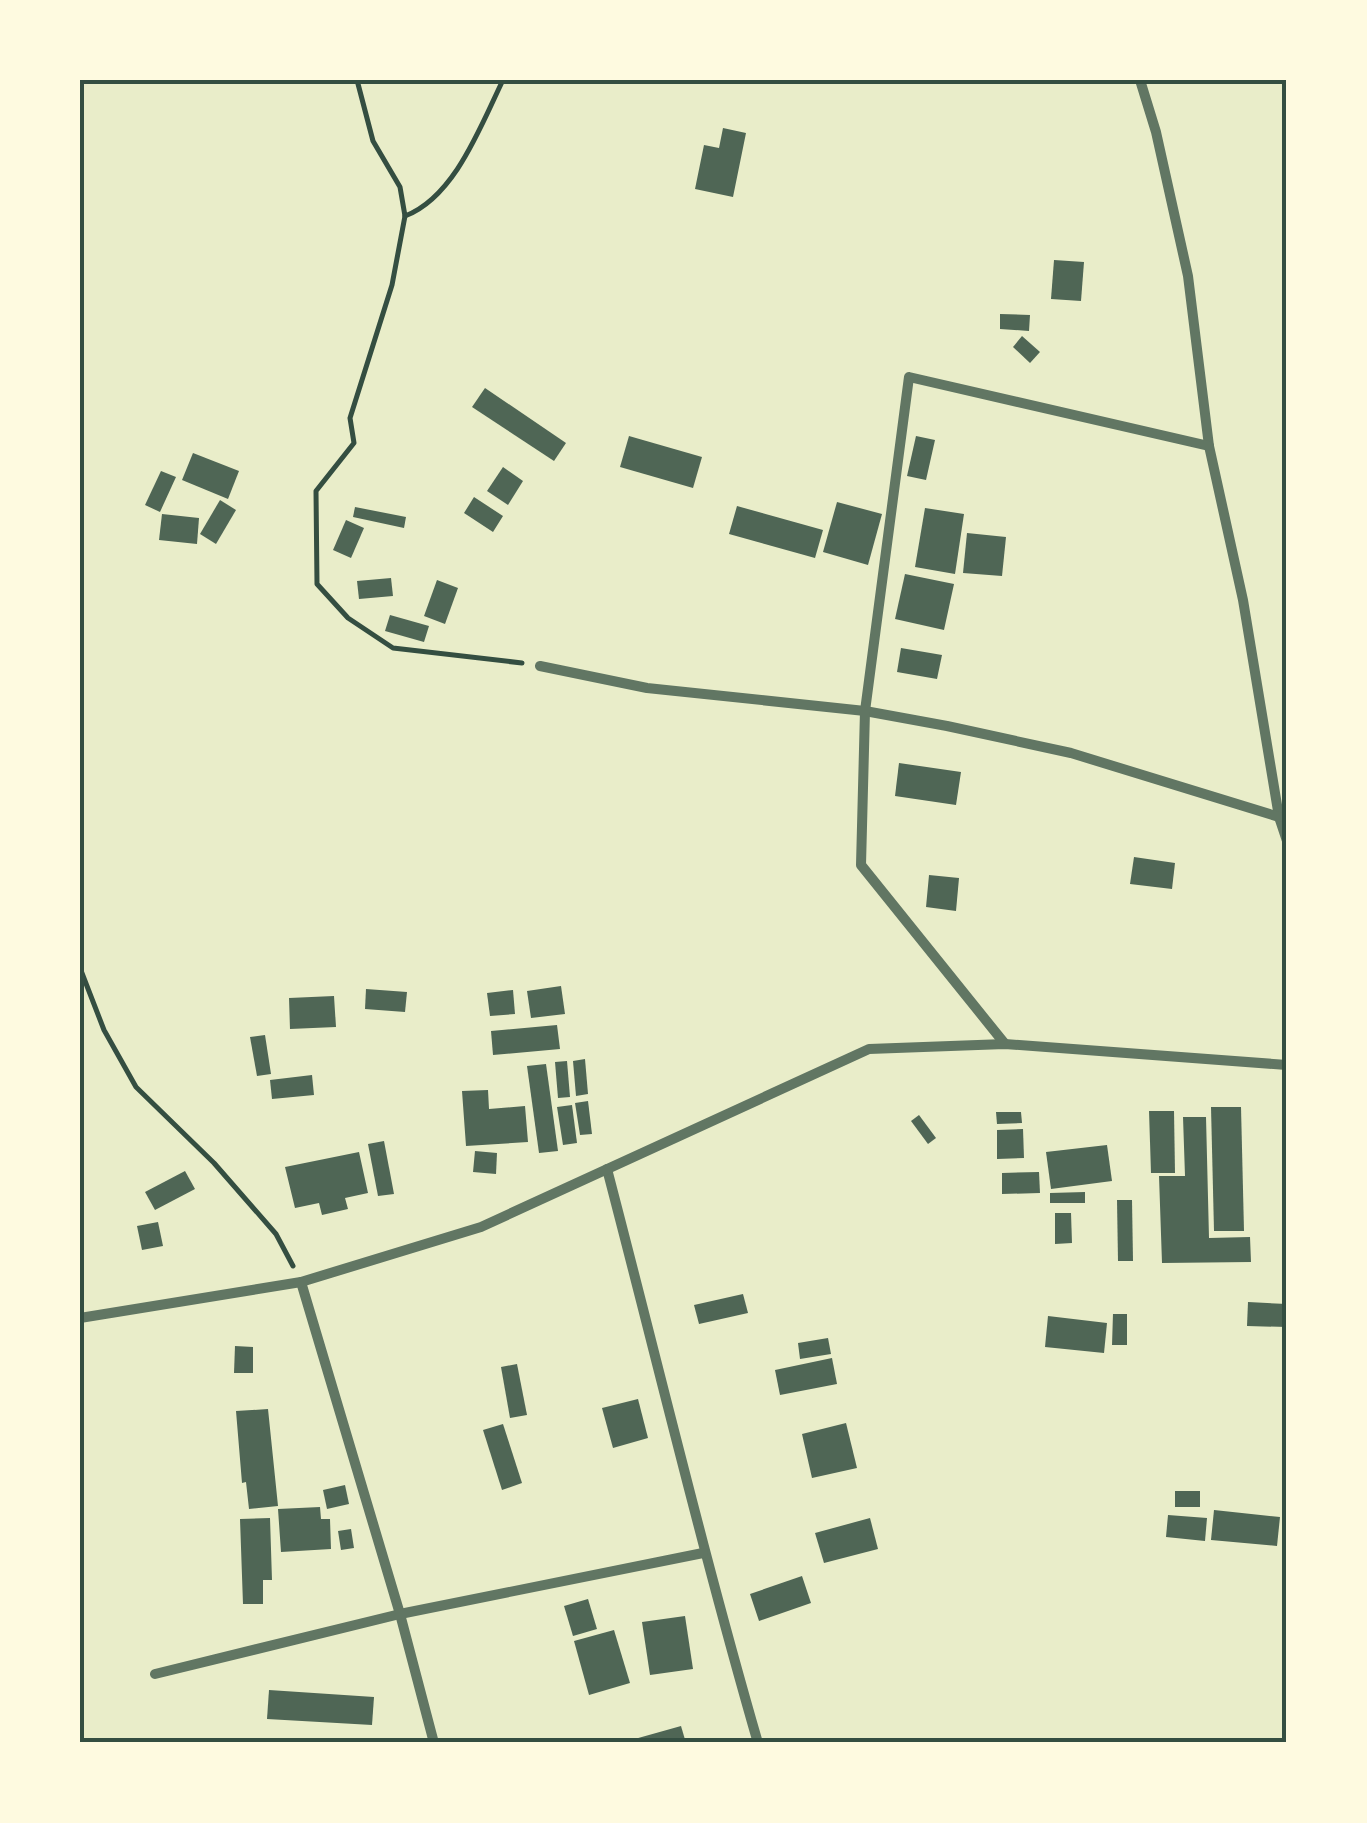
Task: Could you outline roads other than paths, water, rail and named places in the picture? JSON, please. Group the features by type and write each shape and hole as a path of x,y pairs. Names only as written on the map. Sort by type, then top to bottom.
{"street":[{"path":"1140,80 1156,132 1188,276 1209,446 1243,600 1279,817 1287,841"},
{"path":"1005,1044 861,865 865,711 909,377 1209,446"},
{"path":"540,666 647,688 865,711 1071,753 1279,817"},
{"path":"80,1318 301,1282 480,1226 869,1049 1005,1044 1287,1064"},
{"path":"607,1169 686,1468 703,1553 758,1743"},
{"path":"301,1282 400,1614 434,1743"},
{"path":"155,1674 400,1614 703,1553"}]}
